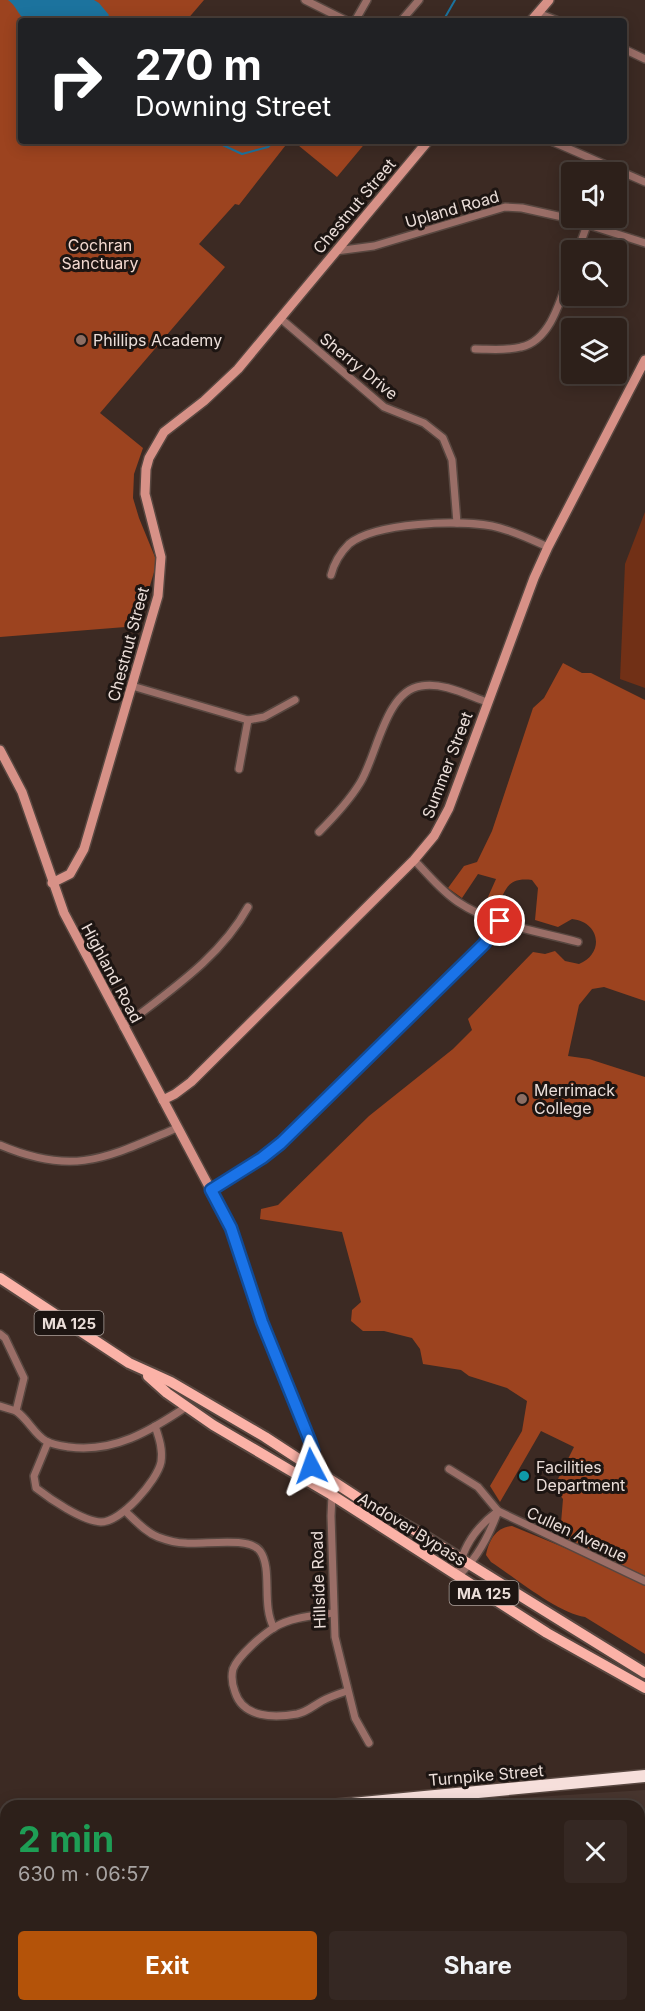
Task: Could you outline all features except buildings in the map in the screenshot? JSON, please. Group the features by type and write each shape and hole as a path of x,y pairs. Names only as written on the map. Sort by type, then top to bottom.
{"highway":[{"name":"Turnpike Street","path":"417,1800 645,1776"}],"main road":[{"name":"Andover Bypass","path":"0,1278 138,1368 186,1407 305,1479 547,1633 645,1688"},
{"name":"Andover Bypass","path":"138,1368 171,1382 311,1466 645,1673"}],"street":[{"path":"305,0 341,18"},
{"path":"357,18 367,0"},
{"path":"404,18 419,0"},
{"path":"533,18 549,0"},
{"path":"538,12 551,18"},
{"path":"627,51 645,58"},
{"name":"Chestnut Street","path":"52,883 70,874 84,849 158,596 161,557 145,495 148,458 164,432 222,385 425,144"},
{"path":"558,144 645,182"},
{"name":"Upland Road","path":"336,251 385,243 505,207 561,217"},
{"name":"Upland Road","path":"597,228 645,243"},
{"path":"475,349 524,347 536,340 545,330 561,297"},
{"name":"Sherry Drive","path":"280,318 384,407 424,423 438,433 452,460 457,523"},
{"name":"Summer Street","path":"163,1100 175,1095 190,1082 430,842 444,819 522,608 548,547 645,360"},
{"path":"331,575 339,556 350,543 370,533 409,526 457,523 502,528 548,547"},
{"path":"319,832 359,784 367,771 389,716 407,691 423,685 436,685 488,702"},
{"path":"132,686 249,720 264,717 295,700"},
{"path":"239,769 249,720"},
{"name":"Highland Road","path":"0,750 22,792 64,913 231,1228 262,1322 310,1441 313,1450 311,1466"},
{"path":"414,860 439,886 458,902 471,909 500,921 578,942"},
{"path":"123,1028 211,956 238,925 249,907"},
{"path":"211,1190 262,1158 281,1143 484,944 500,921"},
{"path":"0,1145 34,1157 80,1161 111,1155 177,1128"},
{"path":"0,1334 5,1338 24,1378 16,1411"},
{"path":"0,1406 16,1411 48,1442 75,1447 112,1446 131,1439 186,1407"},
{"path":"48,1442 34,1476 36,1488 92,1520 103,1522 125,1511 159,1470 162,1454 155,1426"},
{"path":"305,1479 311,1466"},
{"path":"449,1469 478,1487 498,1511"},
{"name":"Hillside Road","path":"336,1483 332,1496 335,1636 355,1718 369,1743"},
{"path":"125,1511 148,1532 166,1540 182,1543 253,1545 260,1551 265,1564 268,1614 274,1628"},
{"path":"458,1576 460,1558 482,1523 498,1511"},
{"path":"458,1576 470,1565 492,1528 498,1511"},
{"name":"Cullen Avenue","path":"498,1511 645,1581"},
{"path":"333,1612 295,1619 274,1628 246,1652 234,1669 232,1679 242,1705 257,1714 286,1715 312,1709 321,1701 347,1691"}],"shaded area":[{"path":"645,512 645,688 620,679 625,564"},
{"path":"645,1790 645,1800 488,1800"}],"green space":[{"name":"Cochran Sanctuary","path":"0,0 204,0 189,18 18,18 18,144 287,144 239,205 235,204 199,244 225,267 100,413 143,448 134,474 133,498 157,562 138,626 0,637"},
{"path":"297,144 364,144 337,177"},
{"name":"Merrimack College","path":"563,663 582,673 591,673 645,700 645,1001 604,987 592,989 579,1005 568,1056 589,1059 645,1077 645,1576 560,1535 563,1499 555,1489 574,1447 541,1431 500,1502 490,1486 522,1431 527,1401 507,1388 469,1376 461,1370 423,1364 420,1349 412,1338 384,1331 363,1331 351,1321 352,1310 361,1302 342,1232 260,1219 261,1209 278,1205 369,1116 453,1049 472,1030 468,1019 533,952 545,954 555,951 565,961 579,964 593,953 596,938 589,926 581,921 572,919 558,927 535,920 538,888 532,880 511,883 495,912 484,906 496,879 478,874 462,898 448,888 464,866 477,862 492,831 533,708 544,698"},
{"path":"512,1526 604,1564 645,1584 645,1654 585,1617 550,1602 491,1562 486,1555 491,1539 502,1529"}],"water":[{"path":"8,0 94,0 109,15 107,18 23,18"}],"waterway":[{"path":"445,18 455,0"},
{"path":"220,144 242,154 272,144"}],"place":[{"name":"Phillips Academy","path":"81,340"},
{"name":"Merrimack College","path":"522,1099"},
{"name":"Facilities Department","path":"524,1476"}],"route":[{"path":"311,1466 313,1450 310,1441 262,1322 231,1228 211,1190 262,1158 281,1143 484,944 500,921"}]}
